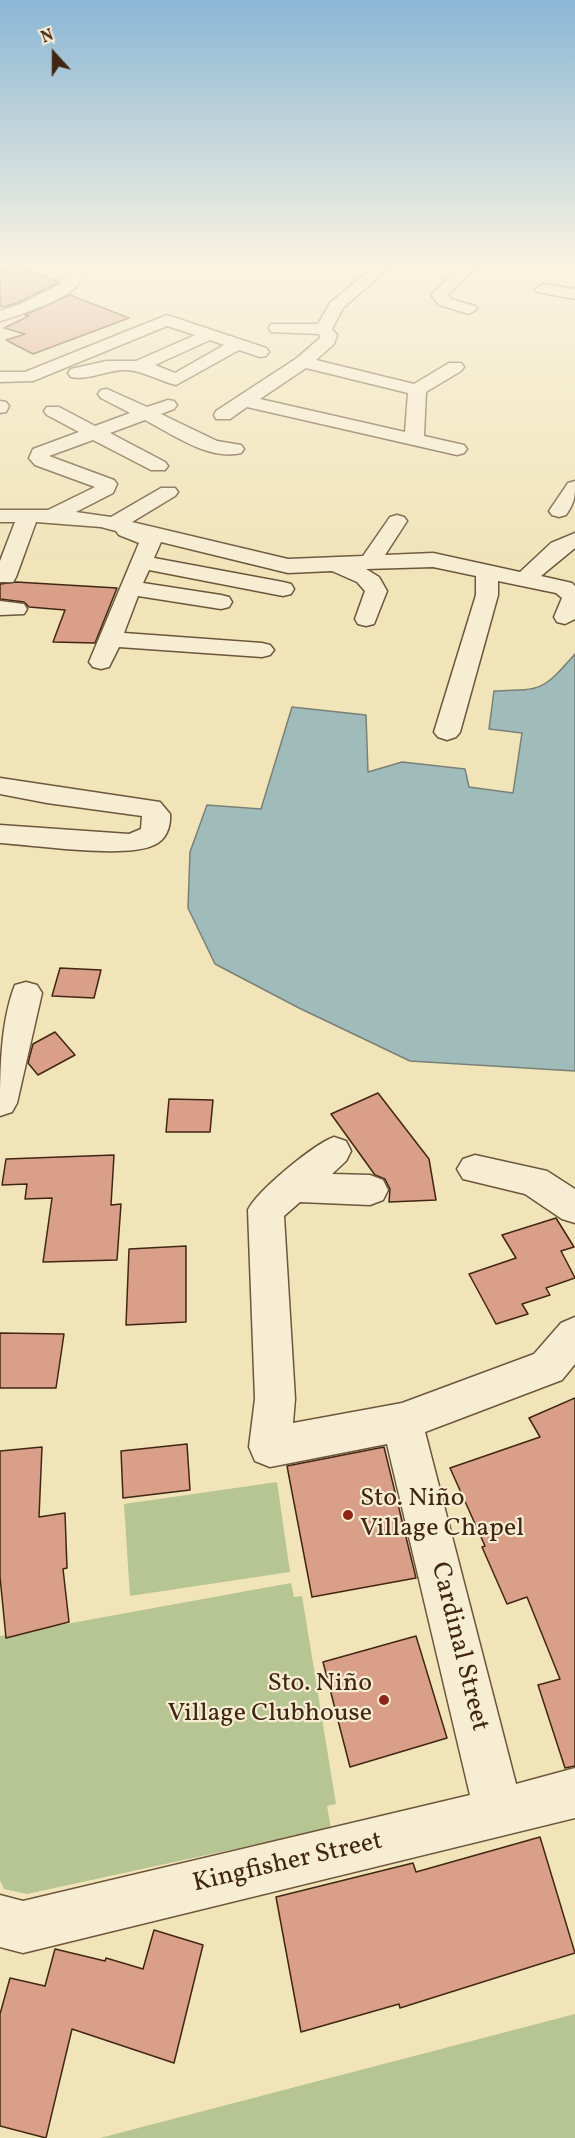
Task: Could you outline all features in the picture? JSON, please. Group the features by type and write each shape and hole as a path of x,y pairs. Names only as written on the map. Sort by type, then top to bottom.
{"street":[{"path":"0,397 12,377 47,365"},
{"path":"12,377 40,382 107,365"},
{"path":"134,365 141,365 176,380 202,365"},
{"path":"223,415 299,365"},
{"path":"314,365 417,390 455,367"},
{"path":"414,437 417,390"},
{"path":"107,394 212,446 234,449"},
{"path":"245,401 414,437 457,449"},
{"path":"52,516 106,489 106,484 42,461 39,459 40,453 168,405"},
{"path":"53,411 158,466"},
{"path":"559,512 575,487"},
{"path":"108,523 168,492"},
{"path":"0,516 52,516 108,523 288,566 433,560 564,588 574,597 565,617"},
{"path":"5,577 28,516"},
{"path":"371,561 397,522"},
{"path":"101,662 129,588 151,539 109,527 108,523"},
{"path":"525,579 559,548 575,539"},
{"path":"141,562 283,589"},
{"path":"335,564 371,582 376,591 366,619"},
{"path":"447,732 484,606 487,571"},
{"path":"129,588 221,602"},
{"path":"110,639 262,650"},
{"path":"0,786 47,795 150,808 156,814 157,820 153,833 144,841 129,843 0,834"},
{"path":"0,1103 26,993"},
{"path":"334,1151 279,1199 275,1399 270,1447 402,1422 548,1367 575,1335"},
{"path":"475,1169 534,1180 575,1208"},
{"path":"279,1199 370,1190"},
{"name":"Cardinal Street","path":"402,1422 499,1813"},
{"name":"Kingfisher Street","path":"0,1921 23,1927 575,1793"}],"green space":[{"path":"277,1482 290,1572 130,1596 124,1504"},
{"path":"291,1583 294,1597 302,1596 336,1804 327,1806 331,1828 27,1894 4,1889 0,1880 0,1636"},
{"path":"575,2014 575,2138 100,2138"}],"water":[{"path":"575,654 575,1071 410,1061 299,1008 215,964 188,908 190,852 207,805 261,809 292,707 366,715 368,772 402,762 465,769 469,787 513,793 522,733 489,729 494,691 523,690 540,686 548,682"}],"building":[{"path":"16,582 117,588 95,643 53,642 65,610 29,607 24,602 0,599 0,584"},
{"path":"60,968 101,970 94,998 52,996"},
{"path":"55,1032 75,1055 38,1075 28,1063 33,1044"},
{"path":"378,1093 429,1159 436,1200 389,1202 390,1189 385,1179 375,1175 331,1114"},
{"path":"169,1099 213,1100 210,1132 166,1132"},
{"path":"114,1155 111,1205 121,1204 117,1260 43,1262 52,1198 25,1199 27,1184 2,1185 6,1159"},
{"path":"556,1218 574,1247 561,1251 575,1278 546,1288 550,1295 522,1304 528,1314 496,1324 469,1274 516,1258 502,1235"},
{"path":"186,1246 186,1322 126,1325 129,1249"},
{"path":"0,1333 64,1334 56,1388 0,1388"},
{"path":"575,1398 575,1766 565,1768 538,1685 560,1679 527,1597 507,1604 482,1547 485,1546 450,1468 540,1437 529,1418"},
{"path":"187,1444 190,1490 123,1498 121,1451"},
{"path":"42,1447 39,1517 65,1513 67,1568 63,1569 69,1622 6,1638 0,1577 0,1451"},
{"name":"Sto. Niño Village Chapel","path":"384,1447 416,1578 312,1597 287,1466"},
{"name":"Sto. Niño Village Clubhouse","path":"416,1636 447,1738 350,1767 323,1662"},
{"path":"540,1837 575,1953 400,2008 399,2004 301,2032 276,1897 413,1863 416,1872"},
{"path":"154,1930 203,1945 174,2063 72,2029 46,2138 0,2126 0,2014 10,1978 45,1986 55,1949 105,1961 106,1958 143,1969"}],"place":[{"name":"Sto. Niño Village Chapel","path":"348,1515"},
{"name":"Sto. Niño Village Clubhouse","path":"384,1700"}]}
